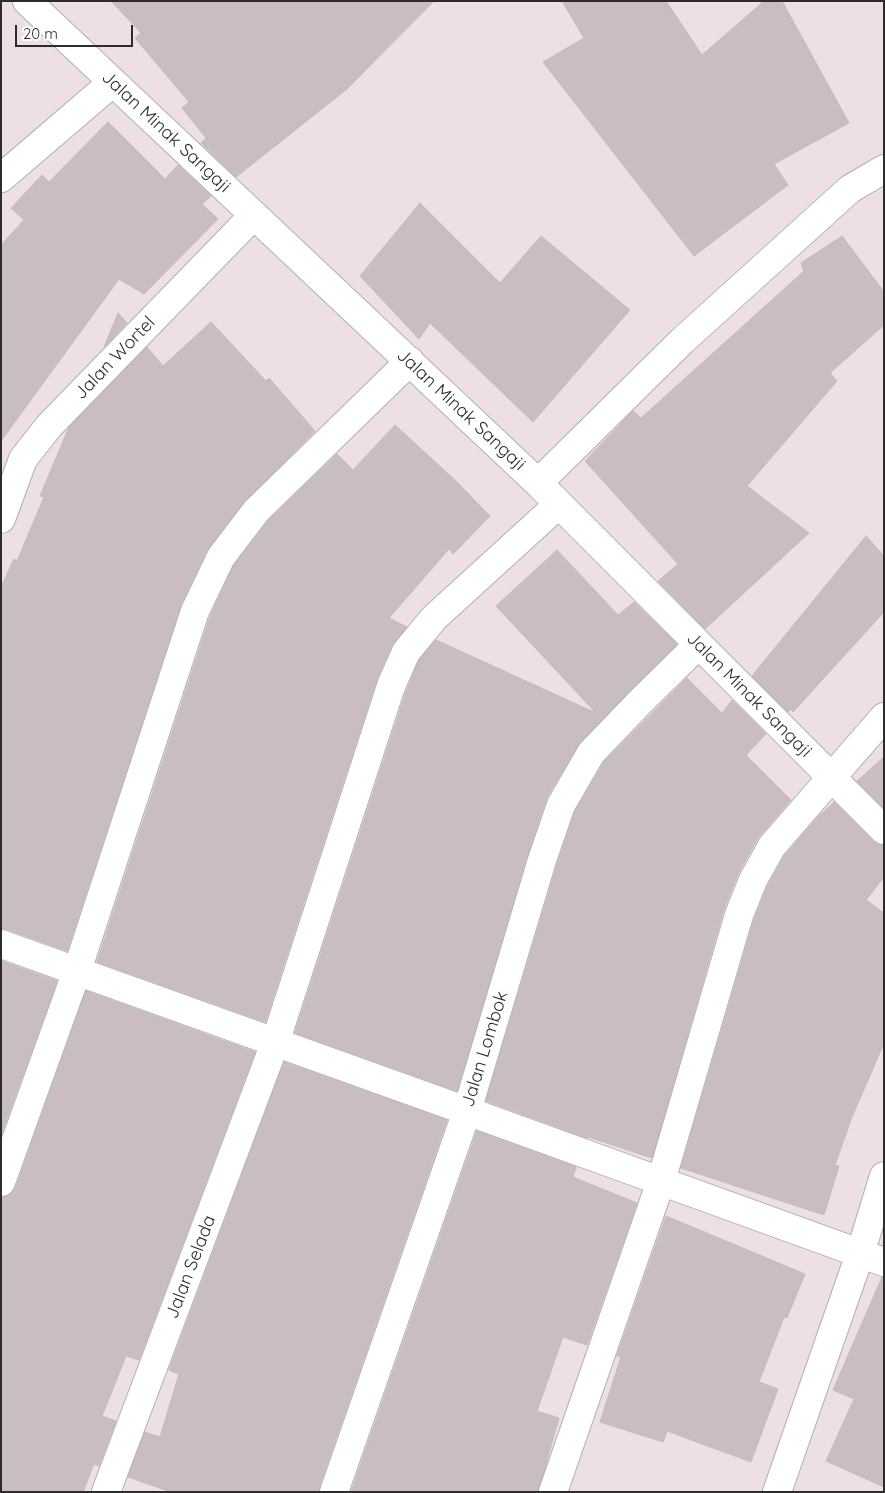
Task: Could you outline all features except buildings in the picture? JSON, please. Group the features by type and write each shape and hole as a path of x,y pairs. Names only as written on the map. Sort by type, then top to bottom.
{"street":[{"name":"Jalan Minak Sangaji","path":"27,1 560,504 698,645 884,830"},
{"path":"1,178 113,82"},
{"path":"538,483 682,341 850,190 884,169"},
{"name":"Jalan Wortel","path":"1,519 23,459 48,426 254,215"},
{"path":"1,1182 77,972 195,611 221,557 256,510 410,361"},
{"name":"Jalan Selada","path":"106,1492 275,1043 391,686 406,652 434,618 560,504"},
{"name":"Jalan Lombok","path":"334,1492 467,1111 542,860 561,805 591,753 698,645"},
{"path":"553,1492 661,1181 739,915 753,880 772,846 884,717"},
{"path":"1,944 872,1258"},
{"path":"777,1492 872,1258 884,1176"}]}
